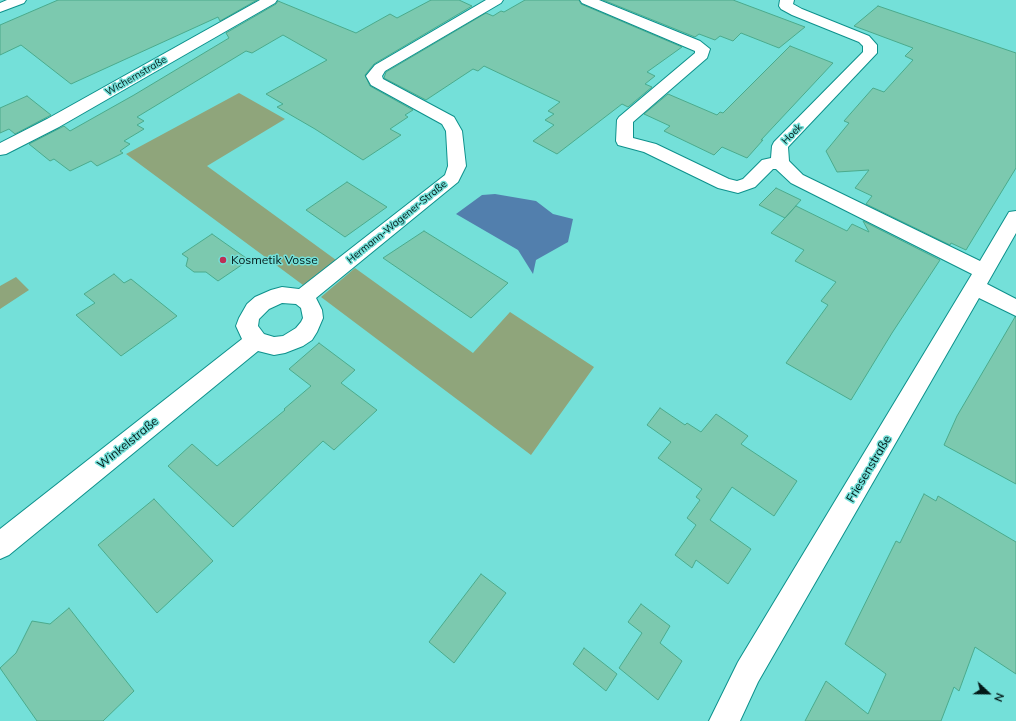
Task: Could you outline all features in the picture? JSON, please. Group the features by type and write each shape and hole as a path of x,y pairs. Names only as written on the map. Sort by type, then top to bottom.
{"street":[{"path":"0,8 19,0"},
{"name":"Wichernstraße","path":"0,150 53,123 270,0"},
{"name":"Hermann-Wagener-Straße","path":"302,298 452,178 456,166 454,131 448,121 376,82 374,76 380,68 496,0"},
{"path":"587,0 695,44 703,49 702,55 625,120 624,141 650,148 724,184 738,187 749,183 768,164 780,163 797,179 980,280 1016,308"},
{"name":"Hoek","path":"780,163 780,146 870,53 870,45 864,39 797,12 786,6 787,0"},
{"name":"Friesenstraße","path":"724,721 752,665 1016,217"},
{"path":"282,295 293,296 302,298 309,303 313,318 310,326 304,334 285,344 274,346 264,344 256,340 250,334 247,326 249,318 254,310 271,298 282,295"},
{"name":"Winkelstraße","path":"0,546 256,340"}],"green space":[{"path":"239,93 285,119 207,166 336,260 303,285 126,154"},
{"path":"355,268 473,353 510,312 594,367 531,455 321,297"},
{"path":"16,277 29,290 0,309 0,286"}],"water":[{"path":"495,194 536,201 553,214 573,219 568,242 536,260 533,274 518,250 456,214 482,195"}],"building":[{"path":"58,0 257,0 220,21 218,17 71,84 21,45 0,55 0,25"},
{"path":"431,0 459,0 472,6 374,64 365,75 370,86 413,110 405,115 408,117 390,129 401,135 363,160 315,129 277,107 283,104 266,94 327,60 283,35 252,53 246,51 137,117 144,121 137,125 144,129 124,141 130,144 120,151 123,153 97,166 91,161 70,171 54,159 50,161 29,144 64,126 70,131 134,95 229,38 226,33 276,4 278,1 356,33 390,14 397,18"},
{"path":"525,0 579,0 581,4 682,47 647,72 655,76 645,84 652,87 628,107 622,104 557,154 533,141 554,125 545,120 554,114 548,111 560,102 484,66 478,71 473,69 426,100 384,78 386,72 486,13 493,16 501,11 504,12"},
{"path":"603,0 733,0 805,27 779,48 741,33 733,41 720,36 715,40 699,34 695,37"},
{"path":"878,6 1016,53 1016,168 966,250 951,243 950,245 866,204 872,196 855,188 869,170 837,172 826,151 849,123 844,121 873,88 884,92 913,60 905,56 913,48 854,26"},
{"path":"790,46 833,63 761,140 763,140 747,158 722,147 714,155 664,131 670,126 644,114 668,94 717,115 720,112 723,113"},
{"path":"27,96 51,115 15,134 9,129 0,133 0,108"},
{"path":"347,182 387,207 345,237 306,210"},
{"path":"776,188 801,200 785,218 759,205"},
{"path":"796,206 847,231 852,224 869,232 863,221 940,260 892,333 851,400 786,363 828,305 821,301 836,282 795,261 804,250 771,233"},
{"path":"424,231 508,283 471,318 383,258"},
{"path":"212,234 249,260 218,281 206,272 194,272 186,266 188,258 182,254"},
{"path":"114,274 124,283 131,279 177,316 121,356 76,315 95,303 84,294"},
{"path":"1015,317 1016,484 944,445 957,416"},
{"path":"319,343 355,370 341,383 377,410 334,450 323,441 233,527 168,466 192,444 217,466 285,410 284,409 311,386 289,369"},
{"path":"660,408 685,425 687,423 701,432 716,414 748,436 741,444 797,481 774,516 732,487 710,520 751,549 728,584 696,560 692,568 675,555 696,525 687,518 700,500 696,497 702,489 658,458 671,442 647,425"},
{"path":"924,494 936,501 938,496 1016,542 1016,674 975,647 959,691 954,687 941,721 805,721 826,681 868,714 886,674 845,644 896,541 900,543"},
{"path":"154,499 213,561 157,613 98,545"},
{"path":"481,574 506,593 454,663 429,642"},
{"path":"641,604 670,626 660,643 682,661 658,700 619,668 642,633 628,622"},
{"path":"69,608 134,691 103,721 37,721 0,668 16,653 32,621 50,624"},
{"path":"584,648 617,674 606,691 573,664"}],"place":[{"name":"Kosmetik Vosse","path":"223,260"}]}
